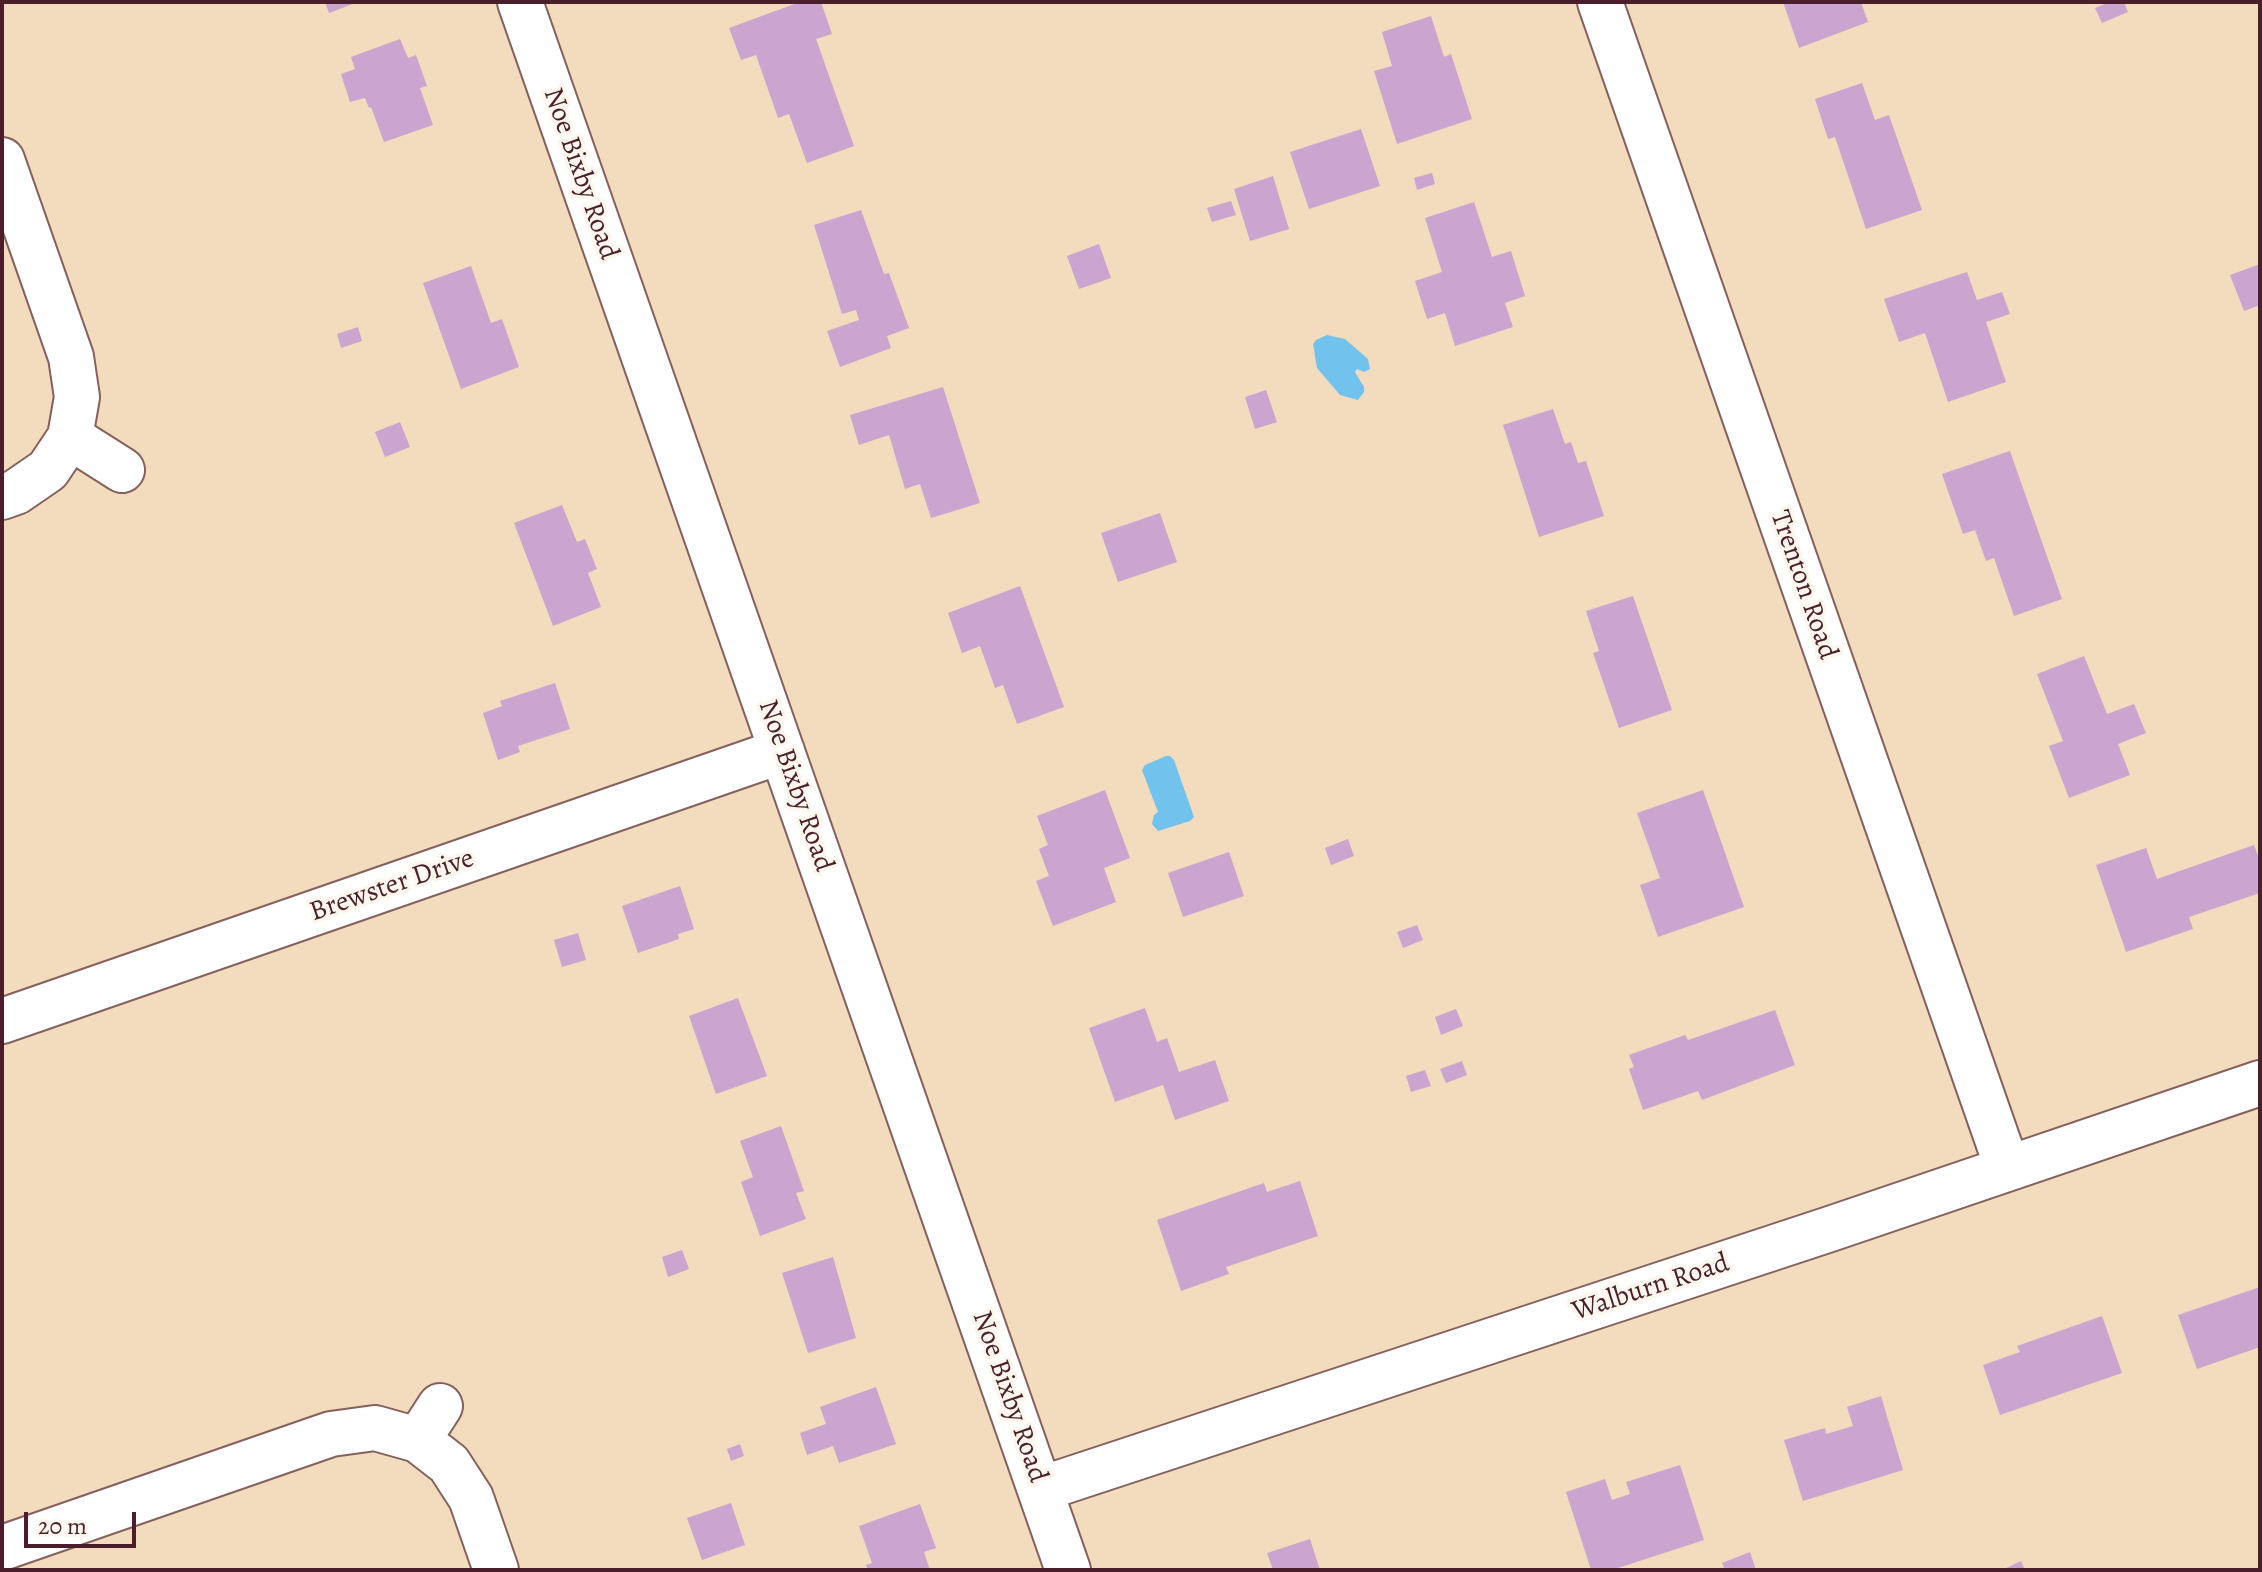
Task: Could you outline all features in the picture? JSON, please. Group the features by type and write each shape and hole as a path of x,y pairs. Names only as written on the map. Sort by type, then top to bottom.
{"street":[{"name":"Noe Bixby Road","path":"520,2 1068,1570"},
{"name":"Trenton Road","path":"1600,2 2007,1167"},
{"path":"2,160 71,357 77,397 70,437 48,470 16,492 2,497"},
{"path":"70,437 122,470"},
{"name":"Brewster Drive","path":"2,1021 782,751"},
{"name":"Walburn Road","path":"1041,1489 1830,1229 2260,1083"},
{"path":"2,1548 331,1434 429,1423 449,1464 471,1498 496,1570"}],"water":[{"path":"1327,335 1345,339 1368,359 1370,369 1364,372 1357,369 1355,372 1364,387 1358,400 1340,395 1317,368 1313,344"},
{"path":"1166,756 1174,760 1194,817 1158,831 1152,824 1158,812 1142,770 1145,765"}],"building":[{"path":"325,2 358,2 329,13"},
{"path":"800,2 821,2 832,34 816,39 854,146 807,163 789,114 778,118 756,55 741,60 729,28"},
{"path":"1783,2 1861,2 1868,22 1799,48"},
{"path":"2110,2 2124,2 2128,12 2102,23 2095,8"},
{"path":"1431,16 1444,57 1451,54 1472,119 1397,144 1374,71 1392,66 1382,32"},
{"path":"400,39 408,58 416,55 427,86 420,88 433,125 384,142 371,107 365,98 350,102 341,74 355,69 351,57"},
{"path":"1862,83 1875,120 1889,115 1922,210 1866,229 1835,137 1828,139 1815,99"},
{"path":"1361,129 1380,186 1309,209 1290,152"},
{"path":"1432,173 1435,184 1417,190 1414,178"},
{"path":"1273,176 1289,229 1250,241 1234,189"},
{"path":"1231,201 1236,215 1212,222 1207,208"},
{"path":"1474,202 1492,257 1511,251 1525,296 1505,303 1513,327 1455,346 1445,313 1427,319 1415,281 1442,272 1425,218"},
{"path":"861,210 884,274 889,273 909,328 887,336 891,348 840,367 827,331 859,320 856,310 842,314 814,225"},
{"path":"1099,244 1111,278 1079,289 1067,256"},
{"path":"2260,264 2260,305 2244,311 2230,275"},
{"path":"471,266 491,323 502,319 519,367 461,389 423,283"},
{"path":"1967,272 1977,300 2002,292 2010,314 1986,322 2006,382 1948,402 1925,333 1899,342 1884,299"},
{"path":"358,327 362,341 341,348 337,334"},
{"path":"943,387 980,503 931,518 920,484 905,489 889,435 859,445 850,415"},
{"path":"1266,390 1277,422 1255,429 1245,397"},
{"path":"1553,409 1565,444 1571,442 1578,463 1586,461 1604,516 1539,537 1503,425"},
{"path":"400,422 410,447 385,457 375,432"},
{"path":"2010,451 2062,599 2014,616 1994,558 1986,561 1975,530 1963,534 1942,474"},
{"path":"562,505 577,542 585,539 597,569 588,573 601,607 553,626 514,523"},
{"path":"1160,513 1177,562 1118,582 1101,533"},
{"path":"1020,586 1064,707 1017,724 1003,685 995,688 980,646 962,653 948,613"},
{"path":"1633,596 1672,710 1619,728 1593,653 1599,651 1586,611"},
{"path":"2084,656 2107,714 2134,704 2146,733 2118,744 2130,775 2069,798 2049,746 2063,741 2037,674"},
{"path":"555,683 570,729 518,746 520,752 498,760 483,713 502,706 500,701"},
{"path":"1105,790 1130,858 1104,868 1116,902 1053,926 1036,881 1049,876 1039,849 1048,845 1037,816"},
{"path":"1703,790 1744,907 1658,937 1640,885 1660,878 1637,813"},
{"path":"1348,839 1354,856 1331,865 1325,848"},
{"path":"2254,845 2260,861 2260,893 2189,917 2193,929 2126,952 2096,865 2146,848 2157,879"},
{"path":"1229,852 1244,896 1183,917 1168,873"},
{"path":"680,886 694,929 678,934 679,939 638,953 622,906"},
{"path":"1417,925 1423,940 1403,948 1397,932"},
{"path":"578,933 586,960 562,967 554,940"},
{"path":"738,998 767,1076 716,1094 689,1016"},
{"path":"1145,1008 1157,1042 1167,1038 1179,1072 1215,1060 1229,1101 1175,1120 1163,1085 1115,1102 1089,1028"},
{"path":"1456,1009 1463,1026 1441,1035 1435,1017"},
{"path":"1775,1010 1795,1065 1702,1100 1698,1091 1643,1110 1629,1069 1634,1067 1629,1055 1685,1035 1688,1040"},
{"path":"1462,1061 1467,1075 1446,1083 1440,1069"},
{"path":"1425,1070 1431,1086 1411,1092 1406,1076"},
{"path":"781,1126 804,1191 796,1193 806,1219 760,1236 741,1182 753,1177 740,1141"},
{"path":"1300,1181 1318,1236 1226,1267 1229,1274 1181,1291 1157,1220 1264,1183 1267,1192"},
{"path":"682,1250 689,1269 668,1277 662,1257"},
{"path":"833,1257 856,1338 808,1353 782,1273"},
{"path":"2260,1287 2260,1347 2197,1369 2178,1315"},
{"path":"2102,1316 2122,1373 2000,1415 1983,1365 2020,1352 2017,1346"},
{"path":"876,1387 896,1444 839,1463 833,1446 807,1455 800,1433 826,1424 820,1407"},
{"path":"1881,1396 1903,1470 1803,1501 1784,1440 1825,1428 1826,1434 1853,1426 1847,1407"},
{"path":"740,1444 744,1456 731,1461 727,1449"},
{"path":"1680,1465 1704,1540 1612,1570 1591,1570 1566,1492 1605,1479 1612,1500 1630,1494 1626,1482"},
{"path":"731,1503 745,1545 702,1560 687,1518"},
{"path":"920,1504 936,1548 924,1552 930,1570 868,1570 866,1565 872,1563 859,1526"},
{"path":"1310,1539 1320,1570 1273,1570 1267,1553"},
{"path":"1750,1552 1756,1570 1725,1570 1722,1563"},
{"path":"2021,1561 2025,1570 2002,1570"}]}
